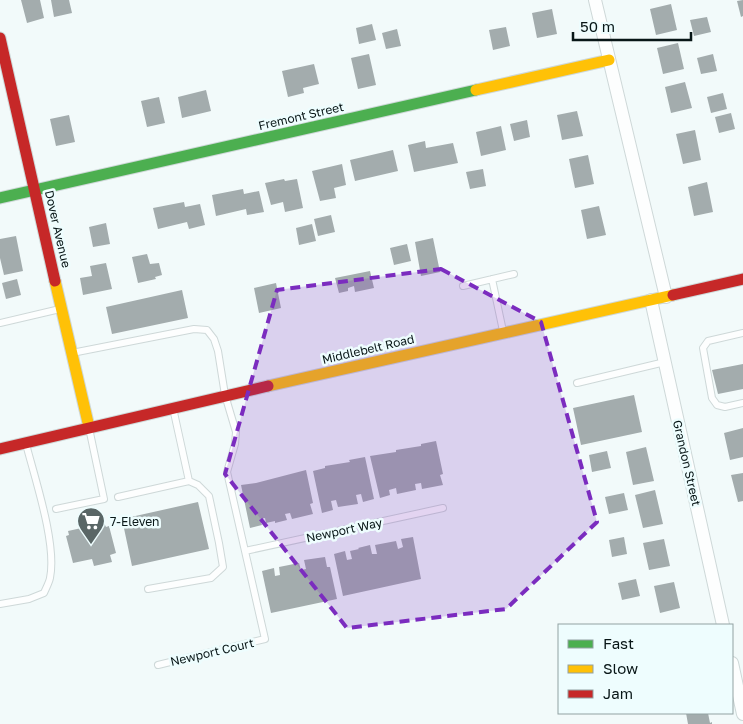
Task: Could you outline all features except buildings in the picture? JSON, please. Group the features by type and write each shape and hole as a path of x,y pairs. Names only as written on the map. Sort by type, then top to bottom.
{"street":[{"path":"595,0 666,297"},
{"name":"Dover Avenue","path":"0,38 89,426"},
{"name":"Fremont Street","path":"0,198 609,60"},
{"name":"Middlebelt Road","path":"0,450 89,426 743,279"},
{"name":"Grandon Street","path":"651,300 723,624"},
{"path":"733,668 743,714"}],"lane":[{"path":"464,286 514,274"},
{"path":"492,279 504,332"},
{"path":"0,323 62,308"},
{"path":"72,353 194,329 207,330 214,339 218,351 225,395 236,432 235,444 227,472 245,551"},
{"path":"743,333 708,341 702,348 712,398 717,405 725,407 743,403"},
{"path":"577,383 665,362"},
{"path":"173,407 189,481"},
{"path":"56,510 104,499 89,426"},
{"path":"0,604 29,599 44,592 50,579 52,560 48,536 26,443"},
{"path":"118,496 189,481 209,496 220,543 223,567 211,578 148,589"},
{"name":"Newport Way","path":"245,551 443,508"},
{"name":"Newport Court","path":"158,664 265,639 245,551"}],"highlighted area":[{"path":"441,269 541,322 597,522 506,609 347,628 225,474 277,290"}],"traffic: fast":[{"path":"0,198 476,90"}],"traffic: slow":[{"path":"476,90 609,60"},
{"path":"55,281 89,427"},
{"path":"268,386 673,295"}],"traffic: jam":[{"path":"0,38 55,281"},
{"path":"673,295 743,279"},
{"path":"0,449 268,386"}],"place":[{"name":"7-Eleven","path":"91,545"}]}
